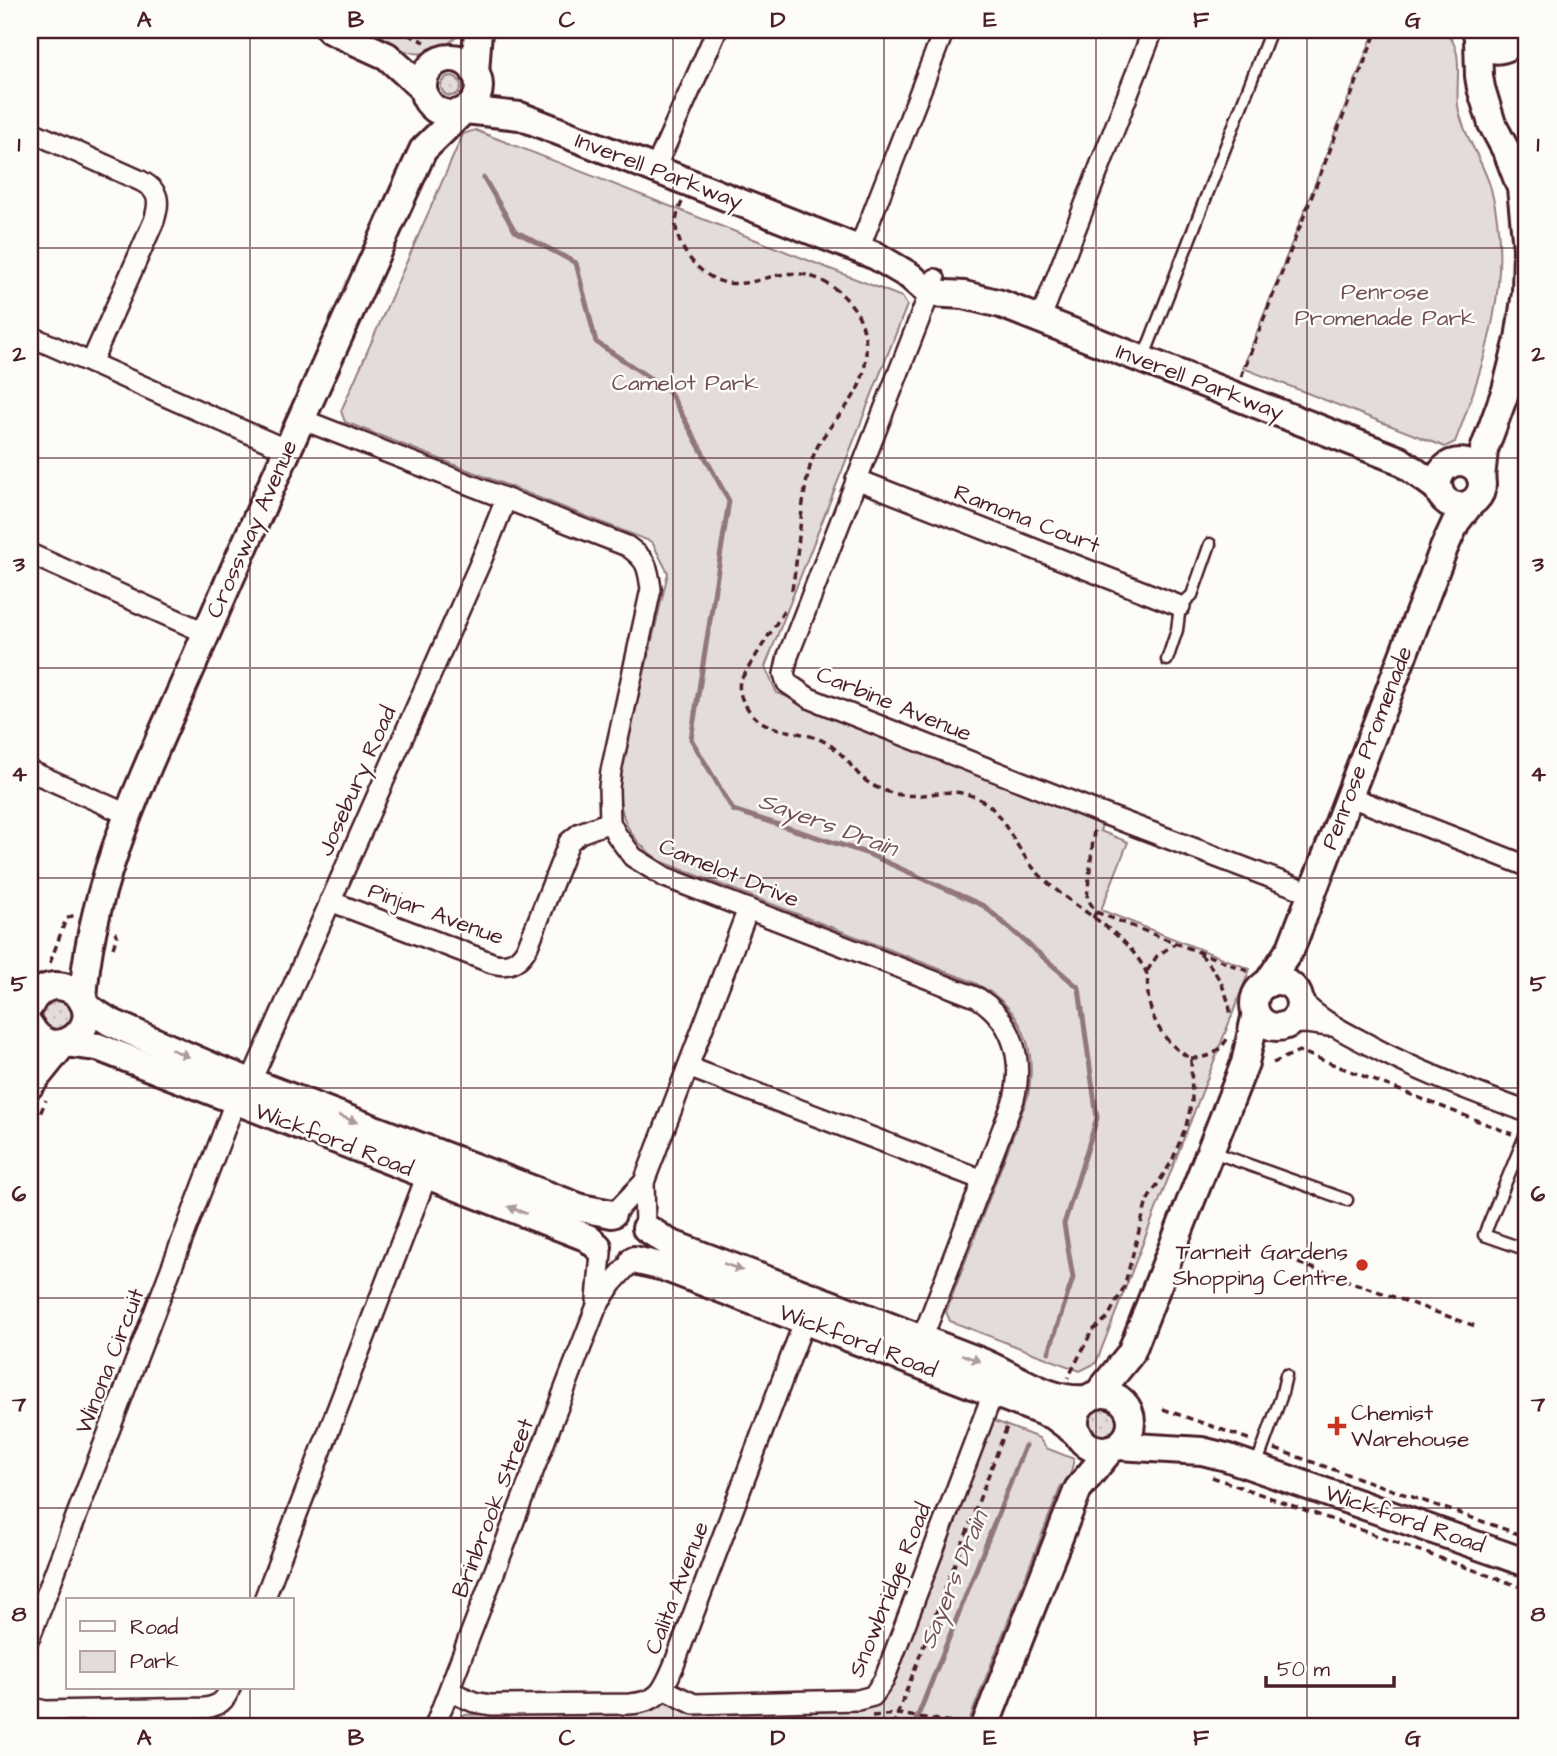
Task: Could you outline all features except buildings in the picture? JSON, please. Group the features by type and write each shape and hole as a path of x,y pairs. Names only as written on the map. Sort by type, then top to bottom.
{"street":[{"path":"330,30 387,56 418,59 438,53 476,30"},
{"path":"387,56 423,91 434,109 453,114 464,111 478,95 476,30"},
{"path":"655,169 718,30"},
{"path":"867,252 944,30"},
{"path":"1040,320 1153,30"},
{"path":"1475,34 1482,44 1494,50 1519,39"},
{"path":"1475,34 1479,76 1492,124 1508,154 1521,188 1527,248 1526,307 1512,370 1485,450 1481,490 1475,500 1464,506 1452,504 1441,493 1441,473 1492,425"},
{"path":"1486,101 1494,62 1519,39"},
{"path":"438,53 463,61 476,74"},
{"path":"423,91 423,81 438,53"},
{"name":"Inverell Parkway","path":"476,74 520,116"},
{"name":"Crossway Avenue","path":"84,1004 84,978 96,914 129,815 206,633 423,150 423,91"},
{"name":"Inverell Parkway","path":"464,111 520,116 867,252 932,286 1001,304 1399,460 1452,464"},
{"name":"Crossway Avenue","path":"423,150 464,111"},
{"path":"30,131 141,181 155,190 159,199 154,221 91,363"},
{"name":"Carbine Avenue","path":"932,286 788,656 784,674 787,683 810,698 1311,893"},
{"path":"30,336 287,450"},
{"path":"301,419 627,546 641,556 648,567 652,589 611,771 610,822"},
{"name":"Inverell Parkway","path":"1399,460 1441,493"},
{"path":"1452,464 1467,463 1481,478"},
{"name":"Ramona Court","path":"856,479 1180,606"},
{"name":"Penrose Promenade","path":"1441,493 1444,548"},
{"name":"Josebury Road","path":"243,1091 330,901 506,499"},
{"name":"Penrose Promenade","path":"1259,978 1291,948 1444,548 1456,522 1470,503"},
{"path":"30,554 206,633"},
{"path":"30,771 129,815"},
{"path":"1348,796 1527,866"},
{"name":"Pinjar Avenue","path":"330,901 492,963 509,964 520,958 528,946 569,842 579,833 610,822"},
{"name":"Camelot Drive","path":"610,822 623,846 640,864 665,877 963,991 978,998 1004,1023 1014,1045 1018,1079 1014,1099 922,1339"},
{"path":"644,1182 605,1218 597,1231 600,1250 615,1262 633,1261 645,1250 648,1235 644,1182 748,909"},
{"name":"Crossway Avenue","path":"38,1000 65,970 96,914"},
{"name":"Penrose Promenade","path":"1291,948 1298,996"},
{"path":"1330,1026 1306,1023 1269,1026 1259,1019 1254,1004 1259,978 1284,983 1330,1026 1416,1069 1527,1112"},
{"path":"68,988 84,1004 84,1026 75,1038 65,1043 50,1044 43,1041 38,1000 68,988"},
{"path":"1245,1063 1264,1042 1297,1014 1298,996"},
{"name":"Wickford Road","path":"84,1004 110,1022 243,1091"},
{"path":"985,1726 1078,1489 1127,1437 1130,1430 1128,1409 1131,1353 1245,1063 1256,1013"},
{"path":"30,1085 65,1043"},
{"name":"Wickford Road","path":"65,1043 98,1047 243,1091 431,1164 587,1238 600,1250"},
{"path":"688,1067 983,1180"},
{"name":"Winona Circuit","path":"30,1637 243,1091"},
{"path":"265,1598 431,1164"},
{"name":"Wickford Road","path":"431,1164 581,1208 613,1213"},
{"path":"613,1213 632,1214 646,1226"},
{"name":"Wickford Road","path":"646,1226 669,1242 809,1309 993,1393 1054,1416 1078,1435"},
{"name":"Brinbrook Street","path":"596,1308 600,1250"},
{"name":"Wickford Road","path":"633,1261 664,1267 922,1339 1061,1398 1092,1397"},
{"name":"Brinbrook Street","path":"435,1726 596,1308 612,1283 633,1261"},
{"name":"Calita Avenue","path":"449,1691 474,1702 491,1704 615,1704 647,1701 659,1695 667,1681 809,1309"},
{"path":"1078,1489 1076,1416 1081,1406 1131,1353"},
{"name":"Snowbridge Road","path":"667,1681 694,1704 858,1700 869,1698 877,1692 884,1680 993,1393"},
{"path":"1092,1397 1105,1395 1116,1398 1128,1409"},
{"name":"Wickford Road","path":"1128,1409 1202,1462"},
{"path":"1078,1435 1093,1449 1115,1448"},
{"name":"Wickford Road","path":"1115,1448 1202,1462 1260,1456 1527,1563"},
{"path":"30,1707 45,1711 205,1708 219,1704 229,1690"}],"lane":[{"path":"1143,359 1271,30"},
{"path":"1167,660 1177,630 1180,606 1192,595 1210,544"},
{"path":"1526,1135 1484,1235 1527,1250"},
{"path":"1209,1151 1347,1200"},
{"path":"1260,1456 1286,1375"}],"path":[{"path":"397,30 438,53"},
{"path":"1234,396 1377,30"},
{"path":"1101,813 1093,834 1087,898 1096,912 1259,978"},
{"path":"1093,918 1096,912"},
{"path":"38,1000 66,919"},
{"path":"1147,971 1157,956 1177,943"},
{"path":"1199,952 1210,964 1225,992 1231,1024"},
{"path":"30,964 38,1000"},
{"path":"1191,1058 1214,1055 1229,1033"},
{"path":"1273,1063 1299,1051 1526,1135"},
{"path":"30,1117 40,1114"},
{"path":"1297,1263 1478,1327"},
{"path":"1163,1409 1260,1456 1527,1537"},
{"path":"893,1726 1008,1424"},
{"path":"1202,1462 1527,1588"},
{"path":"1107,1726 1527,1721"}],"green space":[{"path":"371,30 462,30 440,49 422,54 404,50"},
{"name":"Penrose Promenade Park","path":"1375,30 1438,30 1455,45 1458,106 1491,189 1497,221 1498,286 1486,350 1455,442 1445,447 1243,368"},
{"path":"447,76 455,76 461,86 455,96 447,96 441,90 441,82"},
{"name":"Camelot Park","path":"475,130 902,297 907,305 765,667 777,693 1103,821 1100,831 1128,842 1101,910 1250,969 1096,1363 1080,1371 950,1321 946,1312 1027,1099 1030,1061 1022,1028 1013,1013 986,989 968,980 660,861 633,836 623,816 619,779 668,573 652,542 345,422 341,411 463,134"},
{"path":"57,998 69,1003 74,1015 69,1027 57,1032 45,1027 40,1015 45,1003"},
{"path":"1104,1407 1110,1408 1118,1416 1118,1428 1110,1436 1104,1437 1098,1436 1090,1428 1089,1422 1090,1416 1098,1408"},
{"path":"992,1420 1039,1438 1046,1448 1074,1459 1069,1481 1061,1486 967,1726 458,1726 462,1715 647,1710 669,1701 863,1707"}],"waterway":[{"name":"Sayers Drain","path":"484,178 515,231 576,263 596,342 669,391 729,501 691,739 733,810 866,853 984,906 1079,988 1097,1118 1064,1224 1073,1278 1049,1352"},
{"name":"Sayers Drain","path":"914,1726 1025,1446"}],"place":[{"name":"Tarneit Gardens Shopping Centre","path":"1362,1265"},
{"name":"Chemist Warehouse","path":"1337,1426"}]}
